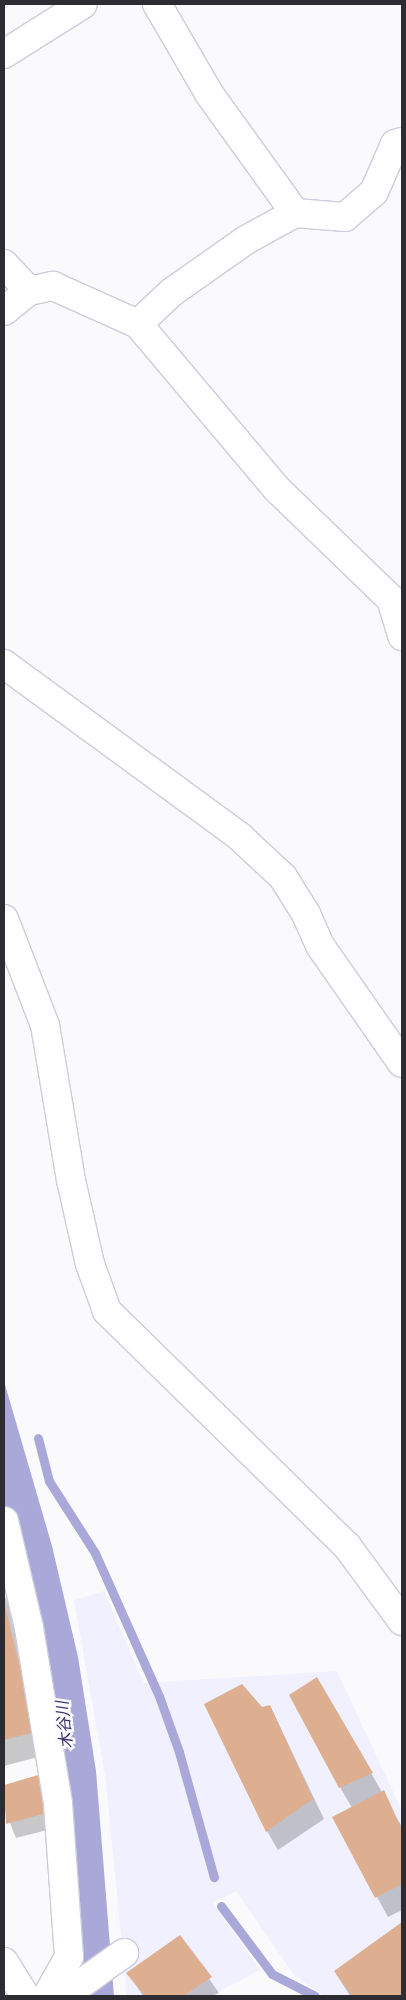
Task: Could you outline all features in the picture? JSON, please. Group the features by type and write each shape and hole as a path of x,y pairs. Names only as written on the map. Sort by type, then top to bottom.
{"main road":[{"path":"4,54 83,4"},
{"path":"157,4 210,95 295,213"},
{"path":"138,324 180,287 246,240 295,213 345,217 374,192 394,144 402,142"},
{"path":"4,264 29,290"},
{"path":"4,311 29,290 52,286 138,324 278,490 391,599 402,636"},
{"path":"4,664 240,837 283,877 306,914 321,947 402,1063"},
{"path":"4,919 45,1025 71,1180 90,1264 107,1312 347,1546 402,1621"},
{"path":"4,1521 29,1628 58,1804 68,1957 47,1996"},
{"path":"64,1996 124,1953"},
{"path":"4,1962 25,1996"}],"shaded area":[{"path":"104,1591 144,1683 337,1671 402,1811 402,1996 324,1996 294,1975 236,1891 213,1903 260,1970 211,1996 127,1996 105,1775 74,1600"}],"water":[{"name":"木谷川","path":"4,1381 52,1546 78,1657 96,1771 114,1996 82,1996 13,1533 4,1505"}],"building":[{"path":"4,1602 36,1732 4,1740"},
{"path":"317,1677 373,1773 339,1788 289,1695"},
{"path":"242,1684 262,1707 270,1705 313,1799 266,1832 204,1704"},
{"path":"38,1775 47,1813 6,1824 4,1785"},
{"path":"384,1790 402,1830 402,1884 375,1898 332,1817"},
{"path":"402,1922 402,1996 352,1996 334,1971"},
{"path":"180,1935 212,1977 183,1996 145,1996 126,1973"}],"waterway":[{"path":"38,1438 49,1481 95,1553 159,1696 179,1752 214,1877"},
{"path":"221,1906 272,1974 315,1996"}]}
